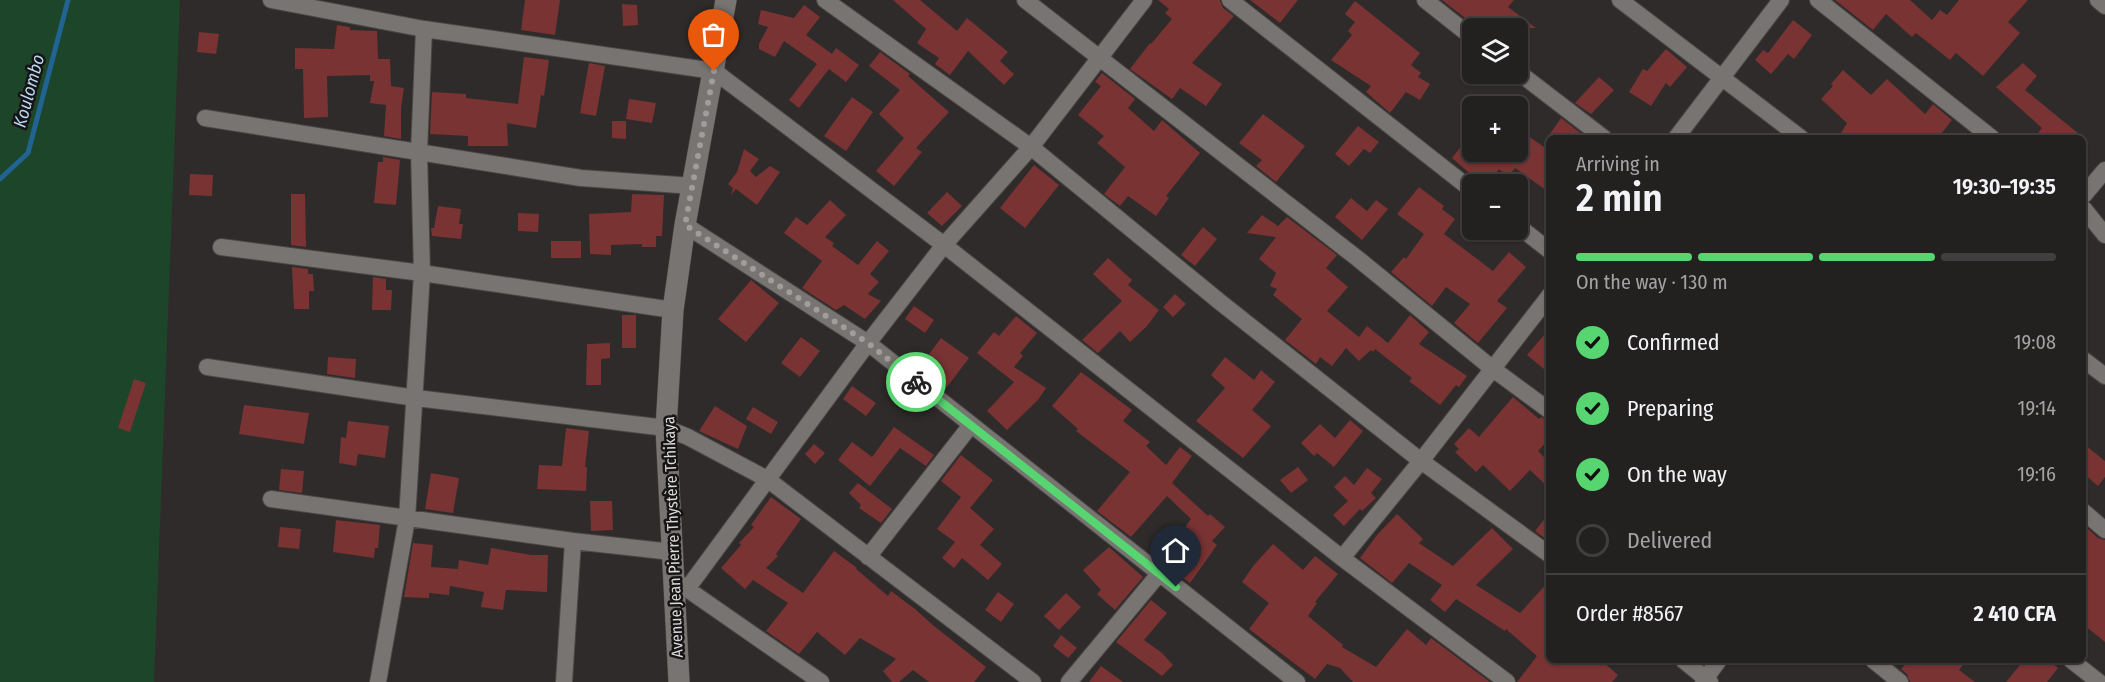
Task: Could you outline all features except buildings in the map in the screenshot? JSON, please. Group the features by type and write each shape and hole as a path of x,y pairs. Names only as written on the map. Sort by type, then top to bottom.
{"street":[{"path":"271,0 424,29 714,71 944,245 1342,558 1507,682"},
{"name":"Avenue Jean Pierre Thystère Tchikaya","path":"679,682 681,585 672,552 666,428 673,310 685,225 726,0"},
{"path":"825,0 1031,147 1220,302 1421,461 1546,552"},
{"path":"1025,0 1357,258 1493,369 1546,408"},
{"path":"821,682 681,585 767,479 944,245 1031,147 1143,0"},
{"path":"1230,0 1462,182"},
{"path":"1425,0 1462,29"},
{"path":"1620,0 1797,135"},
{"path":"1678,135 1781,0"},
{"path":"1818,0 1988,135"},
{"path":"2098,0 2105,6"},
{"path":"378,682 407,519 416,398 422,273 419,152 424,29"},
{"path":"1528,80 1600,135"},
{"path":"206,118 581,178 693,186"},
{"path":"2086,193 2105,170"},
{"path":"2086,211 2105,235"},
{"path":"685,225 868,343 1297,682"},
{"path":"1528,234 1546,248"},
{"path":"221,247 422,273 673,310"},
{"path":"1342,558 1546,300"},
{"path":"2086,362 2105,376"},
{"path":"207,367 416,398 666,428 688,437 767,479 1033,682"},
{"path":"868,557 971,425"},
{"path":"271,499 573,541 672,552"},
{"path":"2086,514 2105,530"},
{"path":"564,682 573,541"},
{"path":"1069,682 1159,574"},
{"path":"1686,663 1706,681 1717,663"},
{"path":"1877,663 1900,682"},
{"path":"2075,663 2099,682"}],"green space":[{"path":"0,0 180,0 154,682 0,682"}],"waterway":[{"name":"Koulombo","path":"0,179 28,153 68,0"}],"way so far":[{"path":"714,71 685,225 868,343 916,382"}],"route":[{"path":"916,382 1176,587"}]}
